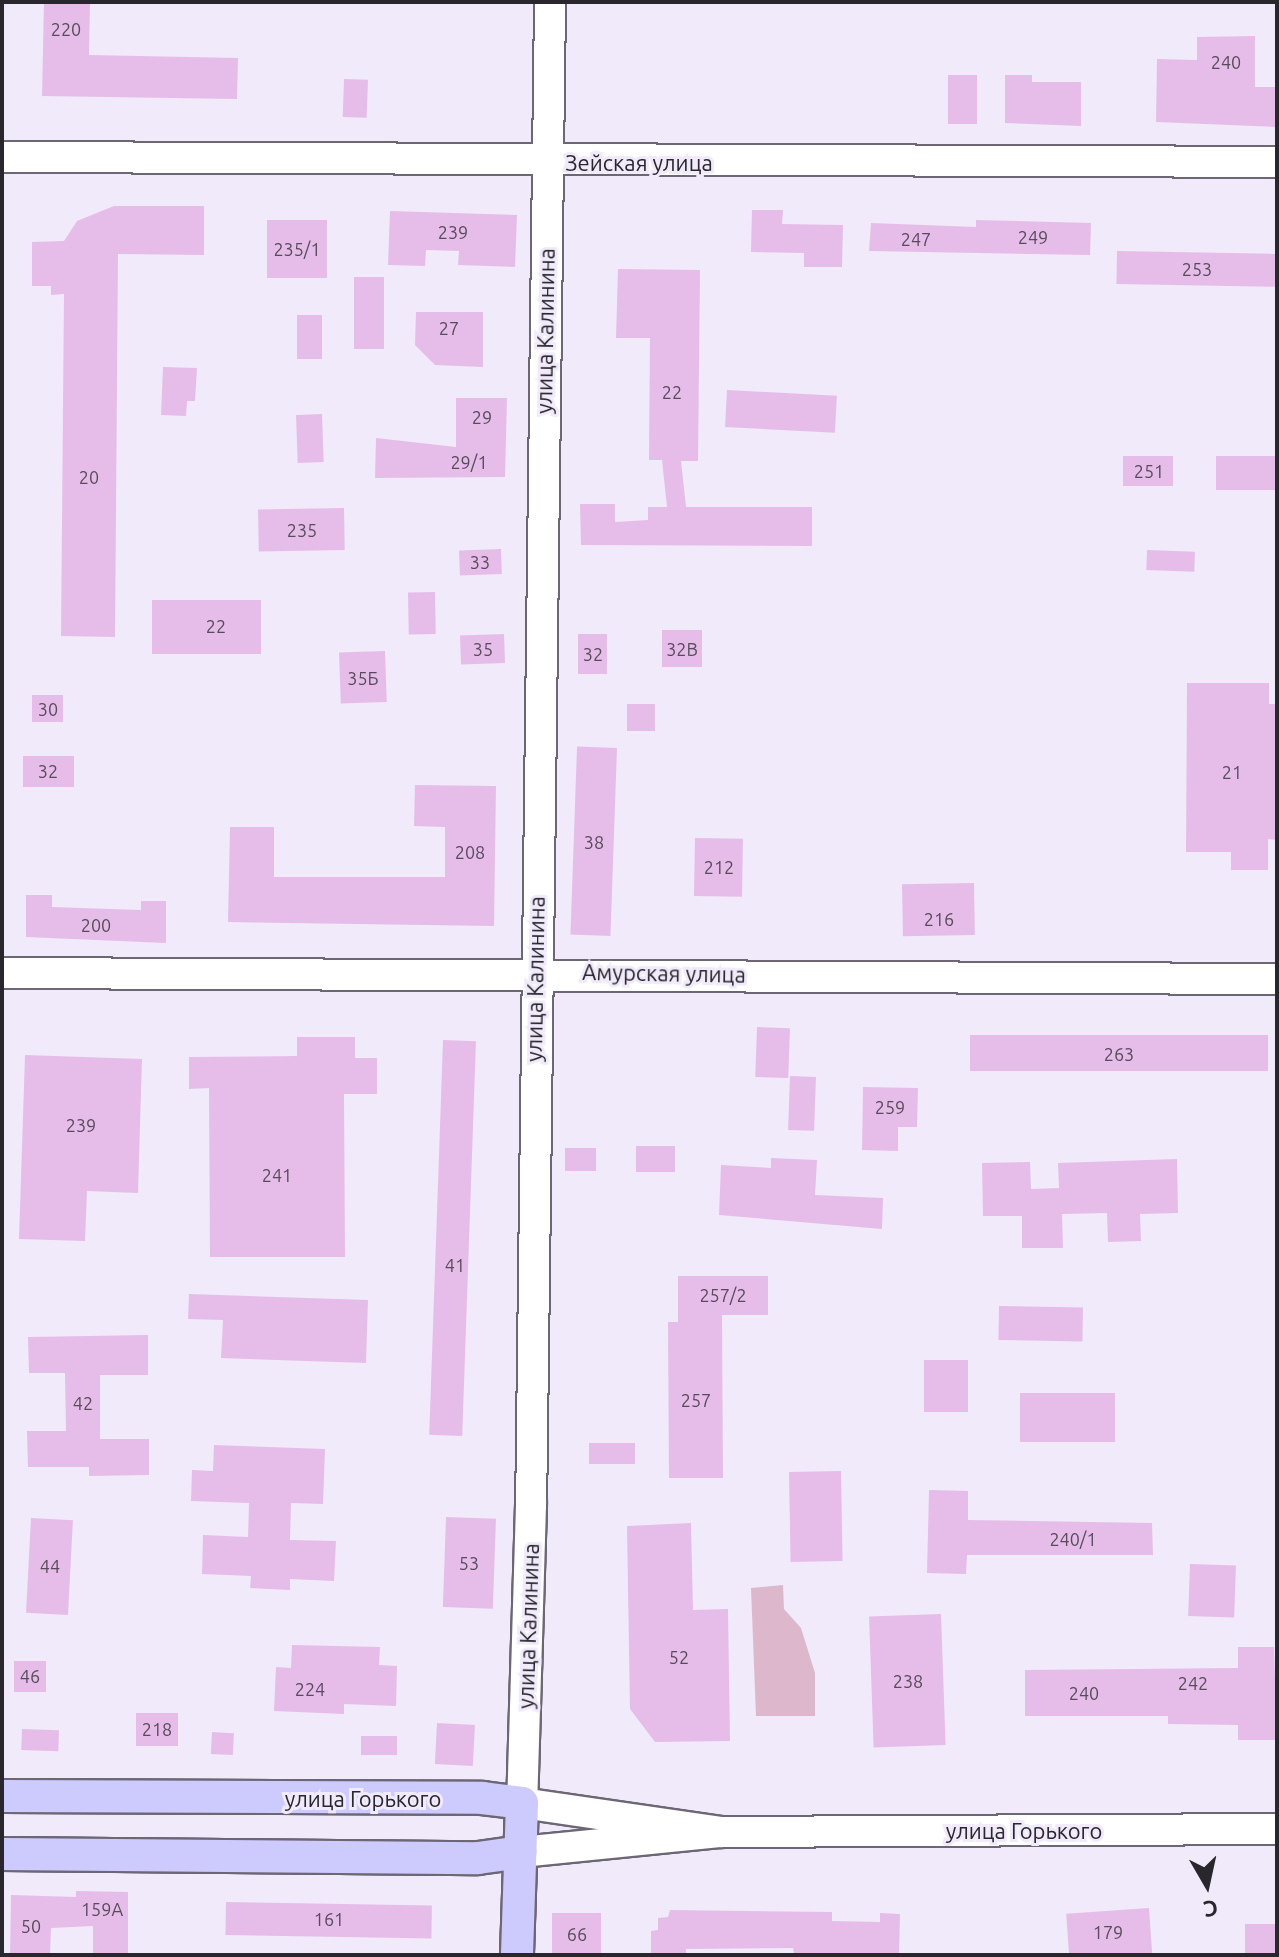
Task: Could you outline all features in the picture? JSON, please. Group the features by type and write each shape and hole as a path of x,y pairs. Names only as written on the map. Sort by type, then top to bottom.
{"main road":[{"name":"улица Калинина","path":"517,1955 532,1491 534,972 550,2"},
{"name":"Зейская улица","path":"2,157 548,163 1277,162"},
{"name":"Амурская улица","path":"2,973 534,972 1277,979"},
{"name":"улица Горького","path":"2,1796 482,1798 722,1832"},
{"name":"улица Горького","path":"2,1854 478,1858 722,1832 1277,1829"}],"shaded area":[{"path":"783,1585 784,1609 801,1628 815,1673 815,1716 756,1716 751,1588"}],"building":[{"path":"44,2 90,2 89,55 238,58 237,99 42,96"},
{"path":"1255,36 1255,87 1277,87 1277,127 1156,122 1157,59 1197,60 1197,37"},
{"path":"948,75 977,75 977,124 948,124"},
{"path":"1005,75 1032,75 1032,82 1081,82 1081,126 1005,123"},
{"path":"344,79 368,80 367,118 343,117"},
{"path":"114,206 204,206 204,255 118,254 115,637 61,636 64,294 51,295 51,286 32,286 32,242 64,241 77,221"},
{"path":"752,210 783,210 782,224 843,225 842,267 804,267 804,253 751,252"},
{"path":"390,211 517,215 515,267 458,265 459,251 426,250 425,266 388,265"},
{"path":"267,220 327,220 327,278 267,278"},
{"path":"976,220 1091,223 1090,255 869,251 871,223 976,227"},
{"path":"1117,251 1277,254 1276,287 1116,284"},
{"path":"618,269 700,270 698,461 681,461 686,507 812,507 812,546 581,545 580,504 615,504 615,522 648,520 648,507 667,507 662,460 649,460 650,338 616,338"},
{"path":"354,277 384,277 384,349 354,349"},
{"path":"416,312 483,312 483,367 435,365 415,345"},
{"path":"297,315 322,315 322,359 297,359"},
{"path":"163,367 197,368 195,401 187,401 186,416 161,415"},
{"path":"727,390 837,396 835,433 725,427"},
{"path":"456,398 507,398 505,477 375,478 376,438 456,447"},
{"path":"322,414 324,462 298,463 296,415"},
{"path":"1123,456 1173,456 1173,486 1123,486"},
{"path":"1216,456 1277,456 1277,490 1216,490"},
{"path":"344,508 345,550 259,551 258,510"},
{"path":"501,549 502,574 460,575 459,550"},
{"path":"1147,550 1195,552 1194,572 1146,570"},
{"path":"408,592 435,592 436,634 409,634"},
{"path":"152,600 261,600 261,654 152,654"},
{"path":"662,630 702,630 702,667 662,667"},
{"path":"504,634 505,663 461,665 460,636"},
{"path":"578,634 607,634 607,674 578,674"},
{"path":"385,651 387,702 341,704 339,653"},
{"path":"1187,683 1269,683 1269,704 1277,704 1277,840 1268,839 1268,870 1231,870 1231,852 1186,852"},
{"path":"32,695 63,695 63,722 32,722"},
{"path":"627,704 655,704 655,731 627,731"},
{"path":"577,747 617,748 610,936 570,934"},
{"path":"23,756 74,756 74,787 23,787"},
{"path":"415,785 496,786 494,926 228,922 230,827 274,827 274,877 445,877 445,827 414,826"},
{"path":"695,838 743,839 742,897 694,896"},
{"path":"974,883 975,935 903,936 902,884"},
{"path":"26,895 52,895 52,907 141,910 141,901 166,901 166,943 26,937"},
{"path":"757,1027 790,1028 788,1078 755,1077"},
{"path":"970,1035 1268,1035 1268,1071 970,1071"},
{"path":"297,1037 355,1037 355,1058 377,1058 377,1094 344,1094 345,1257 210,1257 209,1088 189,1089 189,1057 297,1056"},
{"path":"443,1040 476,1041 462,1436 429,1435"},
{"path":"25,1055 142,1059 138,1193 87,1191 85,1241 19,1239"},
{"path":"790,1076 816,1077 814,1131 788,1130"},
{"path":"863,1087 918,1088 917,1127 898,1127 898,1151 862,1150"},
{"path":"636,1146 675,1146 675,1172 636,1172"},
{"path":"565,1148 596,1148 596,1171 565,1171"},
{"path":"771,1158 817,1160 815,1195 883,1198 882,1229 719,1215 721,1165 771,1168"},
{"path":"1177,1159 1178,1213 1140,1214 1141,1241 1108,1242 1107,1213 1062,1214 1063,1248 1022,1248 1022,1216 983,1216 982,1163 1030,1162 1031,1189 1059,1188 1058,1163"},
{"path":"678,1276 768,1276 768,1315 722,1315 723,1478 669,1478 668,1322 678,1322"},
{"path":"189,1294 368,1300 366,1363 221,1358 223,1320 188,1319"},
{"path":"999,1306 1083,1307 1082,1341 998,1340"},
{"path":"148,1335 148,1375 100,1375 100,1439 149,1439 149,1475 89,1476 89,1467 28,1467 27,1431 66,1431 65,1373 29,1373 28,1337"},
{"path":"924,1360 968,1360 968,1412 924,1412"},
{"path":"1020,1393 1115,1393 1115,1442 1020,1442"},
{"path":"589,1443 635,1443 635,1464 589,1464"},
{"path":"214,1445 325,1449 323,1504 291,1503 290,1540 336,1541 334,1581 290,1579 290,1590 250,1588 251,1576 202,1574 203,1535 248,1537 249,1503 191,1501 192,1470 213,1471"},
{"path":"841,1471 843,1561 791,1562 789,1472"},
{"path":"929,1490 968,1491 968,1520 1152,1523 1153,1555 967,1555 966,1574 927,1573"},
{"path":"446,1517 496,1519 493,1609 443,1607"},
{"path":"31,1518 73,1520 68,1615 26,1613"},
{"path":"691,1523 693,1610 728,1609 730,1741 655,1742 630,1709 627,1526"},
{"path":"1190,1564 1236,1566 1234,1618 1188,1616"},
{"path":"941,1614 946,1745 874,1747 869,1617"},
{"path":"292,1645 380,1647 379,1665 397,1666 396,1706 344,1704 344,1714 274,1711 276,1667 291,1668"},
{"path":"1238,1647 1274,1647 1277,1740 1238,1740 1238,1725 1168,1724 1168,1716 1025,1716 1025,1670 1238,1668"},
{"path":"14,1661 46,1661 46,1692 14,1692"},
{"path":"136,1713 178,1713 178,1746 136,1746"},
{"path":"437,1723 475,1725 473,1766 435,1764"},
{"path":"22,1729 59,1730 58,1751 21,1750"},
{"path":"212,1732 234,1733 233,1755 211,1754"},
{"path":"361,1736 397,1736 397,1755 361,1755"},
{"path":"76,1891 128,1892 128,1955 93,1955 93,1926 51,1928 50,1955 10,1955 11,1895 76,1897"},
{"path":"226,1902 432,1906 431,1939 225,1935"},
{"path":"1149,1908 1152,1955 1069,1955 1066,1914"},
{"path":"670,1910 832,1912 832,1921 880,1922 880,1913 900,1914 899,1955 794,1954 793,1948 686,1949 686,1955 651,1955 651,1931 658,1930 658,1918 668,1917"},
{"path":"552,1913 601,1913 601,1955 552,1955"},
{"path":"1245,1924 1277,1924 1277,1955 1245,1955"}]}
